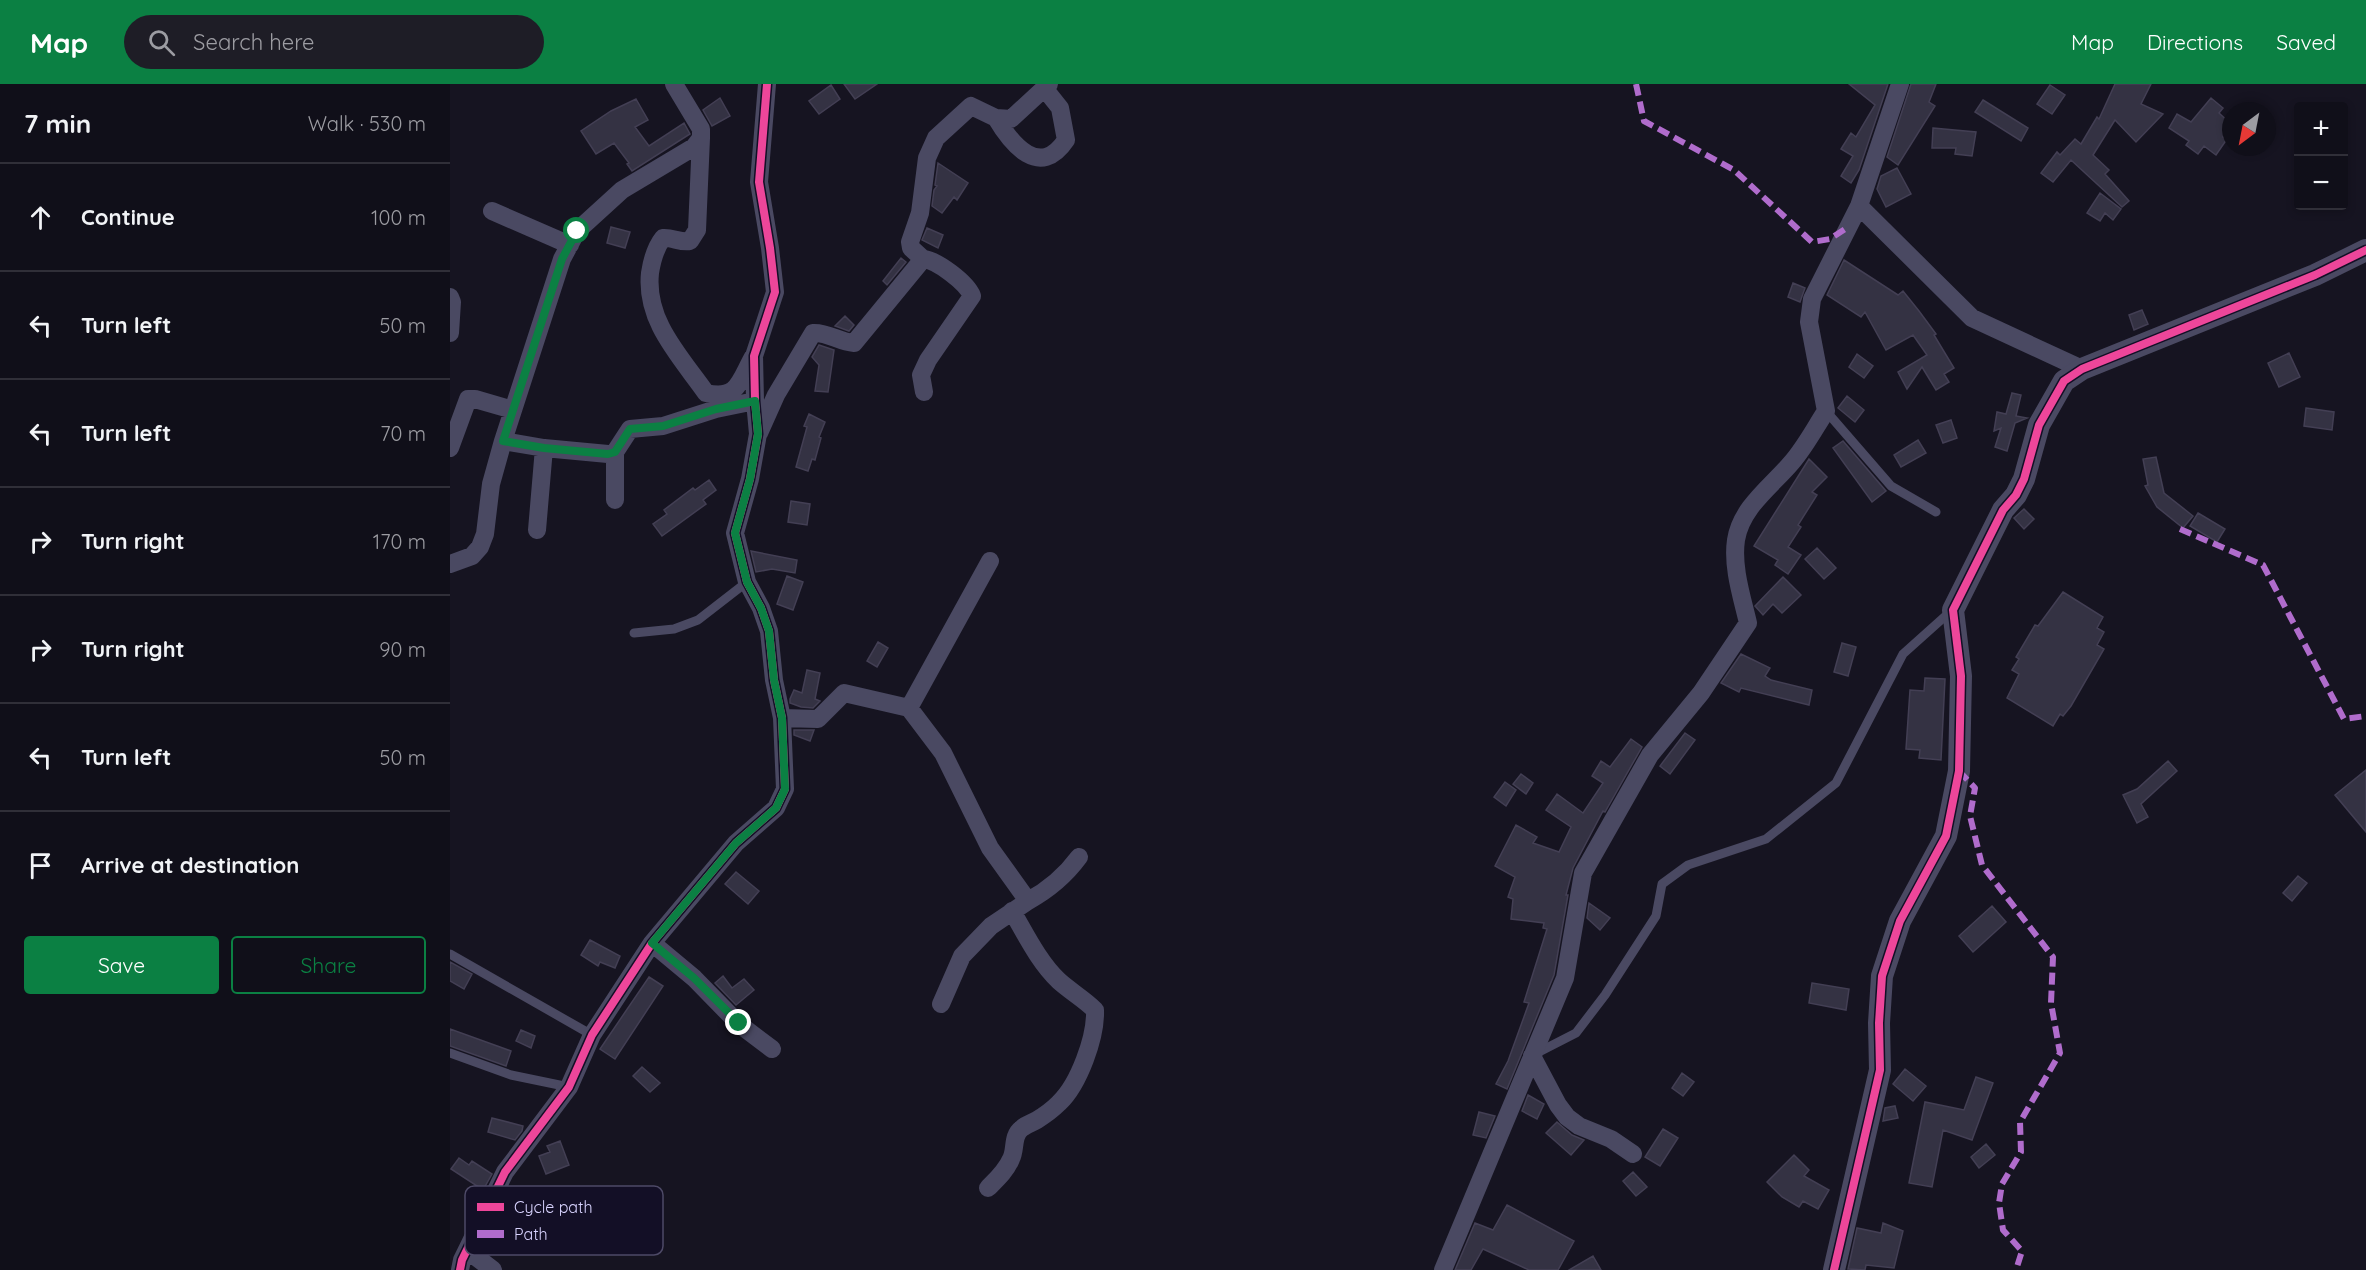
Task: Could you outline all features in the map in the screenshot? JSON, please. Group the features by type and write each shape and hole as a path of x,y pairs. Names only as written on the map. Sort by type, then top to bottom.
{"street":[{"path":"674,84 701,129 697,230 690,241 663,238 657,246 652,262 648,290 657,322 706,393 720,396 733,392 754,356 775,292 759,182 767,84"},
{"path":"1443,1270 1565,978 1583,873 1650,755 1701,693 1748,623 1737,575 1736,541 1742,519 1765,490 1793,461 1826,411 1809,322 1812,299 1859,206 1900,84"},
{"path":"924,392 921,375 928,360 972,296 969,288 931,260 923,259 911,248 910,242 920,213 924,170 936,138 971,106 996,118 1011,119 1047,86 1060,108 1066,140 1048,157 1030,157 1008,138 996,118"},
{"path":"450,564 472,556 480,547 485,534 491,484 503,441 562,259 577,231 622,190 694,147 701,138"},
{"path":"1859,206 1972,318 2082,369"},
{"path":"492,211 570,244"},
{"path":"1834,1270 1880,1070 1879,1023 1882,976 1900,921 1946,836 1959,771 1961,676 1953,610 2003,510 2016,495 2024,479 2039,425 2064,381 2082,369 2314,275 2366,250"},
{"path":"498,1186 505,1172 569,1087 592,1035 652,943 736,843 776,808 785,789 782,718 774,680 769,631 761,608 747,582 735,533 750,479 758,434 776,395 813,333 823,333 845,343 855,343 923,259"},
{"path":"450,297 452,302 450,333"},
{"path":"754,356 758,434"},
{"path":"450,448 468,399 513,410"},
{"path":"615,500 615,452 630,429 663,426 716,409 755,401"},
{"path":"503,441 544,448 608,454 615,452"},
{"path":"537,530 544,448"},
{"path":"909,708 990,561"},
{"path":"782,718 818,719 844,693 909,708 943,753 959,790 990,848 1028,900"},
{"path":"941,1004 962,956 991,926 1045,891 1065,875 1079,857"},
{"path":"988,1188 1004,1172 1012,1157 1014,1142 1019,1130 1061,1101 1080,1070 1091,1045 1096,1025 1095,1010 1084,998 1059,981 1035,949 1012,911"},
{"path":"652,943 694,978 739,1023 772,1049"},
{"path":"1532,1056 1558,1105 1567,1117 1579,1126 1611,1139 1634,1154"},
{"path":"460,1270 465,1255"},
{"path":"474,1255 493,1270"}],"lane":[{"path":"1826,411 1891,486 1936,512"},
{"path":"634,633 674,629 698,620 747,582"},
{"path":"1532,1056 1575,1033 1605,995 1656,916 1662,884 1688,865 1766,839 1836,783 1903,654 1953,610"},
{"path":"450,954 592,1035"},
{"path":"450,1053 511,1075 569,1087"}],"building":[{"path":"844,84 877,84 855,99"},
{"path":"1849,84 1888,84 1859,170 1851,183 1841,176 1853,156 1841,149 1851,133 1856,137 1875,105"},
{"path":"1911,84 1936,84 1929,102 1935,106 1898,165 1887,157"},
{"path":"2115,84 2151,84 2141,104 2163,114 2136,142 2115,120 2093,155 2109,170 2105,174 2129,201 2122,207 2071,160 2053,182 2041,173 2057,152 2060,155 2075,139 2081,144 2097,117 2099,119"},
{"path":"831,85 840,99 819,114 809,101"},
{"path":"2050,85 2065,95 2052,114 2037,104"},
{"path":"720,98 730,116 712,126 703,110"},
{"path":"2211,98 2222,107 2219,113 2222,116 2222,146 2216,155 2204,146 2198,154 2186,145 2189,141 2169,128 2177,114 2191,122"},
{"path":"636,99 648,120 635,127 649,146 684,123 690,134 632,171 627,164 629,163 614,143 596,154 581,131 611,111"},
{"path":"1983,100 2028,128 2021,141 1975,112"},
{"path":"1933,128 1976,132 1972,156 1955,154 1956,148 1932,148"},
{"path":"938,163 968,183 957,200 954,197 942,213 932,206 934,190 937,186 935,185"},
{"path":"1897,168 1911,194 1886,207 1877,189 1881,176"},
{"path":"2100,193 2121,209 2113,220 2105,213 2100,221 2087,213"},
{"path":"611,227 630,232 625,248 607,243"},
{"path":"927,228 943,235 938,248 922,240"},
{"path":"901,258 906,262 887,285 883,281"},
{"path":"1844,260 1898,295 1903,291 1936,334 1934,335 1954,368 1944,374 1949,382 1936,390 1922,367 1907,389 1898,372 1927,355 1913,335 1886,350 1865,312 1861,317 1827,295"},
{"path":"1793,283 1805,288 1800,302 1788,297"},
{"path":"2142,310 2148,324 2134,330 2129,315"},
{"path":"845,316 854,325 849,331 835,326"},
{"path":"819,345 834,350 828,392 815,391 819,365 812,357"},
{"path":"2289,353 2300,377 2279,387 2268,363"},
{"path":"1857,354 1873,366 1864,378 1849,367"},
{"path":"2012,393 2021,395 2016,416 2027,418 2015,423 2007,451 1995,447 2001,428 1994,431 1997,412 2006,414"},
{"path":"1847,396 1864,410 1855,422 1838,408"},
{"path":"2306,408 2334,412 2332,430 2304,426"},
{"path":"809,414 825,422 819,437 821,438 815,460 812,459 808,471 796,467 807,427 804,426"},
{"path":"1951,420 1957,438 1943,443 1936,425"},
{"path":"1918,440 1926,453 1901,467 1894,455"},
{"path":"1843,441 1886,491 1872,502 1833,448"},
{"path":"2156,457 2164,493 2193,516 2183,528 2157,507 2145,486 2148,485 2143,459"},
{"path":"1809,459 1827,477 1812,492 1817,495 1798,525 1801,527 1788,547 1801,555 1788,574 1775,565 1778,560 1754,546"},
{"path":"709,480 716,490 703,500 706,504 662,536 653,524 667,514 664,510 693,488 695,490"},
{"path":"791,501 810,504 807,525 788,522"},
{"path":"2024,509 2034,519 2024,529 2014,518"},
{"path":"2198,513 2225,529 2217,542 2190,526"},
{"path":"1817,548 1836,568 1824,579 1805,559"},
{"path":"751,551 797,560 795,573 772,569 756,572"},
{"path":"787,576 803,582 793,610 777,604"},
{"path":"1783,577 1801,595 1782,613 1773,604 1763,615 1755,606"},
{"path":"2063,592 2103,617 2097,628 2104,632 2097,645 2104,649 2071,706 2063,716 2060,714 2053,726 2007,698 2019,674 2012,670 2019,659 2016,657 2035,625 2038,626"},
{"path":"878,642 888,648 877,667 867,661"},
{"path":"1842,643 1856,647 1848,676 1834,672"},
{"path":"1741,654 1770,668 1765,676 1771,680 1812,690 1809,705 1741,688 1739,692 1721,683"},
{"path":"807,670 820,673 815,699 820,701 813,708 790,703 794,690 802,693"},
{"path":"1925,678 1945,679 1941,760 1919,758 1920,750 1906,749 1910,690 1924,691"},
{"path":"794,730 814,730 810,741 794,735"},
{"path":"1685,733 1695,740 1670,774 1660,766"},
{"path":"1631,739 1642,747 1605,812 1603,811 1573,868 1566,895 1568,895 1554,975 1507,1089 1496,1084 1508,1061 1529,1003 1524,1002 1547,929 1543,928 1544,923 1511,919 1513,899 1508,897 1515,877 1495,866 1516,825 1537,837 1533,843 1559,852 1571,827 1546,810 1557,794 1583,813 1603,783 1592,776 1601,761 1610,767"},
{"path":"2168,761 2177,771 2141,804 2148,817 2137,823 2123,795 2137,789"},
{"path":"2366,770 2366,832 2335,795"},
{"path":"1521,774 1533,783 1526,794 1513,784"},
{"path":"1505,782 1516,790 1506,806 1494,797"},
{"path":"736,872 759,891 748,904 725,884"},
{"path":"2298,876 2307,883 2292,901 2283,893"},
{"path":"1589,903 1610,918 1600,930 1587,918"},
{"path":"1992,906 2006,922 1973,952 1959,936"},
{"path":"590,940 620,956 615,968 600,962 598,966 581,955"},
{"path":"450,962 472,974 464,989 450,981"},
{"path":"723,976 732,988 744,979 754,990 736,1005 715,983"},
{"path":"649,977 663,986 615,1059 600,1049"},
{"path":"1812,983 1849,989 1846,1010 1809,1003"},
{"path":"450,1029 511,1051 506,1066 450,1046"},
{"path":"521,1030 535,1036 531,1048 516,1041"},
{"path":"642,1067 660,1083 650,1092 633,1076"},
{"path":"1905,1069 1926,1086 1913,1101 1893,1084"},
{"path":"1682,1073 1694,1082 1683,1096 1672,1088"},
{"path":"1976,1077 1993,1083 1972,1140 1943,1130 1932,1187 1909,1183 1925,1102 1964,1110"},
{"path":"1528,1095 1544,1104 1537,1119 1522,1111"},
{"path":"1895,1106 1898,1118 1883,1121 1885,1108"},
{"path":"1479,1112 1495,1116 1486,1138 1473,1135"},
{"path":"492,1118 523,1126 522,1131 515,1140 488,1132"},
{"path":"1557,1122 1572,1135 1584,1140 1571,1155 1546,1133"},
{"path":"1663,1129 1678,1138 1660,1166 1645,1157"},
{"path":"560,1141 569,1165 546,1174 539,1156 550,1152 547,1146"},
{"path":"1986,1144 1995,1155 1979,1168 1971,1157"},
{"path":"1794,1155 1809,1170 1804,1176 1829,1190 1818,1209 1803,1201 1799,1207 1782,1197 1767,1182"},
{"path":"459,1158 469,1165 472,1161 492,1174 485,1186 477,1186 451,1169"},
{"path":"1633,1172 1647,1187 1636,1196 1623,1181"},
{"path":"1507,1205 1574,1241 1558,1270 1529,1270 1483,1249 1471,1270 1455,1270 1475,1223 1493,1230"},
{"path":"1883,1223 1903,1231 1894,1268 1866,1265 1865,1270 1848,1269 1857,1228 1881,1233"},
{"path":"1593,1256 1601,1270 1569,1270"}],"marked path":[{"path":"1636,84 1644,121 1734,170 1812,242 1830,239 1848,227"},
{"path":"2180,529 2263,565 2344,719 2366,716"},
{"path":"1959,771 1975,788 1970,816 1982,865 2053,957 2051,1003 2060,1053 2020,1122 2021,1152 2002,1184 1999,1203 2003,1230 2022,1251 2016,1270"}],"cycle path":[{"path":"498,1186 505,1172 569,1087 592,1035 652,943 736,843 776,808 785,789 782,718 774,680 769,631 761,608 747,582 735,533 750,479 758,434 754,356 775,292 759,182 767,84"},
{"path":"1834,1270 1880,1070 1879,1023 1882,976 1900,921 1946,836 1959,771 1961,676 1953,610 2003,510 2016,495 2024,479 2039,425 2064,381 2082,369 2315,275 2366,250"},
{"path":"460,1270 465,1254"}],"route":[{"path":"577,231 562,259 503,441 544,448 608,454 615,452 630,429 663,426 716,409 755,401 758,434 750,479 735,533 747,582 761,608 769,631 774,680 782,718 785,789 776,808 736,843 652,943 694,978 739,1023"}]}
